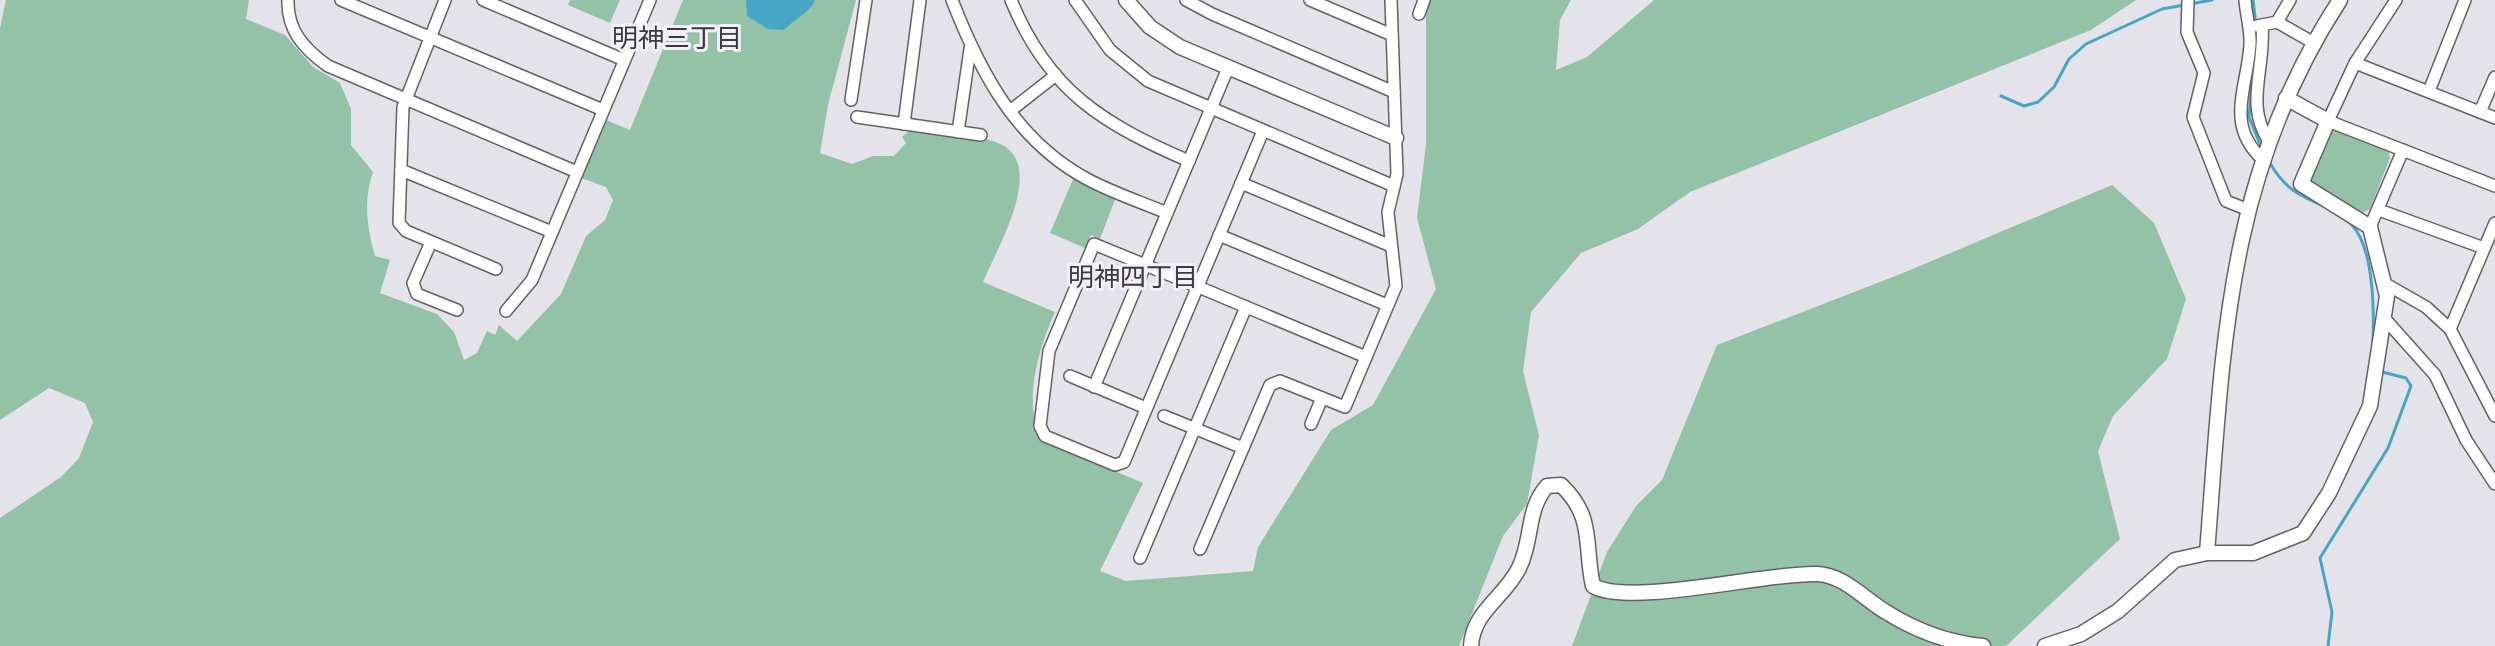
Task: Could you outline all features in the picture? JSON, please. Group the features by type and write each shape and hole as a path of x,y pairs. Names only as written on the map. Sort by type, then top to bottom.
{"street":[{"path":"288,0 291,26 309,51 339,72 577,172"},
{"path":"341,0 603,110"},
{"path":"445,0 405,100 401,228 496,269"},
{"path":"483,0 624,60"},
{"path":"506,311 532,280 650,0"},
{"path":"851,100 866,0"},
{"path":"904,124 920,0"},
{"path":"952,0 979,67 1037,143 1079,174 1167,213"},
{"path":"1011,0 1033,43 1056,75 1115,127 1189,161"},
{"path":"1075,0 1099,37 1136,73 1211,109 1394,186"},
{"path":"1126,0 1161,35 1228,68 1396,138"},
{"path":"1186,0 1394,92"},
{"path":"1310,0 1392,35"},
{"path":"1200,549 1270,385 1280,381 1345,407 1396,286 1388,212 1397,174 1391,0"},
{"path":"1419,14 1424,0"},
{"path":"2245,0 2250,47 2239,115 2251,148 2262,159"},
{"path":"2277,22 2290,0"},
{"path":"2207,553 2227,311 2246,209 2286,98 2340,0"},
{"path":"2370,227 2301,184 2355,63 2396,0"},
{"path":"2429,91 2465,0"},
{"path":"2187,4 2189,42 2204,73 2194,124 2211,155 2226,201 2246,209"},
{"path":"2247,26 2277,22 2314,43"},
{"path":"2262,25 2263,55 2255,116 2269,141"},
{"path":"958,132 970,47"},
{"path":"2355,63 2495,118"},
{"path":"1094,387 1228,68"},
{"path":"1010,111 1056,75"},
{"path":"2480,112 2495,77"},
{"path":"2286,98 2328,121 2495,186"},
{"path":"857,117 981,135"},
{"path":"1263,131 1197,287 1146,408 1124,462 1115,465 1045,436 1040,426 1049,351 1094,244 1146,265 1197,287 1366,357"},
{"path":"2045,646 2081,634 2118,611 2175,560 2207,553 2253,553 2303,533 2329,493 2370,406 2385,319 2384,283 2370,227 2403,150"},
{"path":"401,170 552,232"},
{"path":"1241,183 1391,246"},
{"path":"2379,210 2484,248"},
{"path":"2450,329 2495,223"},
{"path":"1219,235 1387,305"},
{"path":"431,242 413,283 417,294 457,310"},
{"path":"2384,283 2426,307 2450,329 2494,409"},
{"path":"1140,558 1246,307"},
{"path":"2385,319 2435,375 2461,432 2495,484"},
{"path":"1070,376 1146,408"},
{"path":"1311,424 1322,398"},
{"path":"1164,416 1243,448"},
{"path":"1471,646 1472,634 1481,613 1504,591 1518,570 1527,549 1535,499 1547,486 1561,485 1582,510 1587,523 1593,586 1601,591 1647,591 1829,575 1885,612 1928,633 1983,646"}],"green space":[{"path":"6,0 249,0 246,19 285,35 313,67 340,83 351,109 351,145 373,172 367,214 375,256 390,260 380,293 437,314 454,332 464,360 477,353 487,331 495,335 499,325 517,341 561,294 586,236 605,220 613,200 606,187 581,178 606,120 630,130 683,0 856,0 828,105 820,153 852,164 873,156 894,156 906,143 902,137 912,128 988,140 1013,153 1019,169 1019,187 1007,229 983,282 1055,312 1038,359 1033,392 1033,409 1041,440 1143,483 1100,571 1126,581 1253,571 1258,547 1331,430 1373,405 1436,289 1417,218 1426,144 1426,0 1571,0 1560,20 1556,70 1587,57 1654,0 2136,0 2091,30 1690,192 1638,229 1581,253 1531,312 1523,371 1539,435 1527,504 1503,536 1459,646 0,646 0,518 61,477 79,458 93,422 85,403 49,388 0,420 0,28"},
{"path":"570,0 620,0 610,23 568,5"},
{"path":"2332,128 2389,152 2390,158 2370,209 2360,214 2312,185 2310,177"},
{"path":"1074,177 1116,197 1100,239 1091,235 1085,248 1050,233"},
{"path":"2112,185 2154,223 2186,299 2167,359 2113,416 2098,451 2120,539 2006,646 1572,646 1607,552 1636,506 1662,480 1717,345 1903,273"}],"water":[{"path":"746,0 815,0 784,30 768,29 747,16"}],"waterway":[{"path":"2001,96 2024,106 2038,102 2054,87 2069,59 2086,44 2162,9 2212,0"},
{"path":"2253,0 2256,25"},
{"path":"2252,84 2249,117 2262,149"},
{"path":"2270,163 2289,187 2341,215 2359,234 2371,280 2373,343"},
{"path":"2328,646 2332,612 2320,558 2388,448 2411,386 2406,378 2382,372"}],"district":[{"name":"明神三丁目","path":"677,39"},
{"name":"明神四丁目","path":"1133,278"}]}
